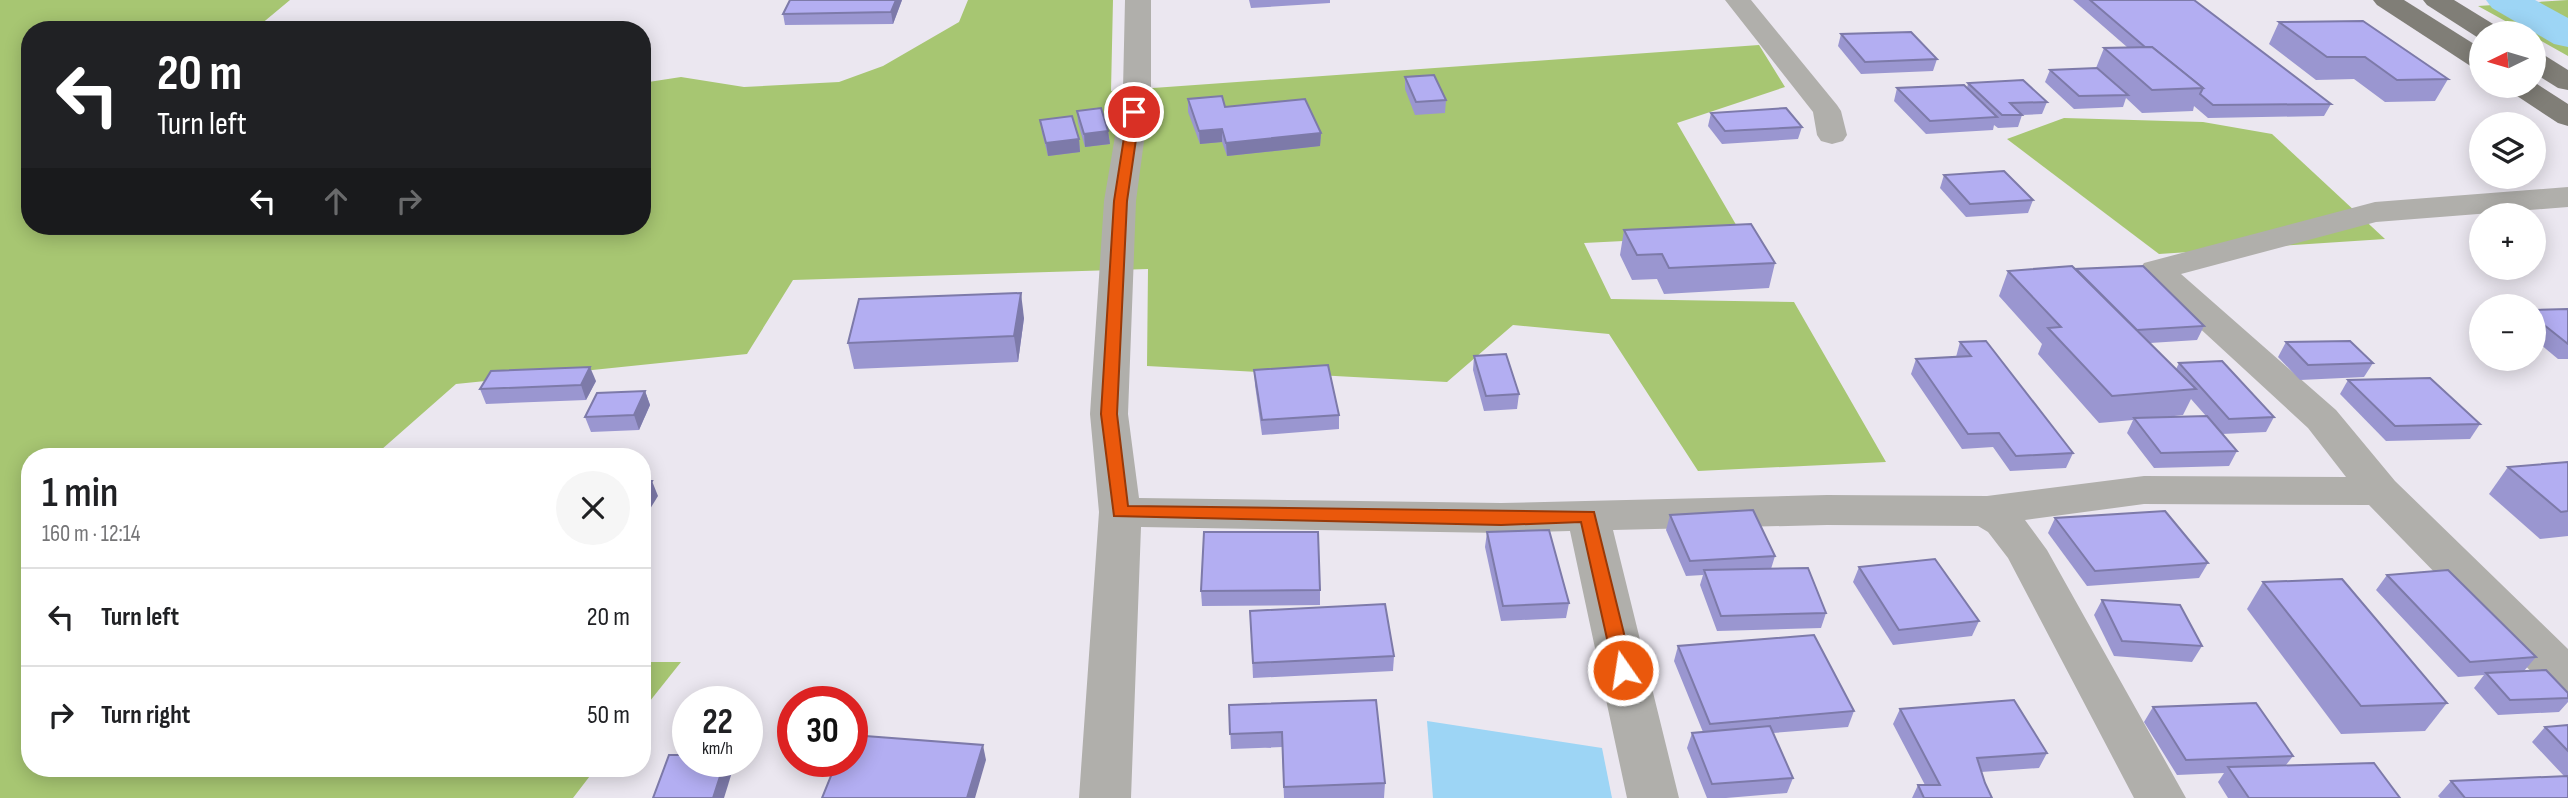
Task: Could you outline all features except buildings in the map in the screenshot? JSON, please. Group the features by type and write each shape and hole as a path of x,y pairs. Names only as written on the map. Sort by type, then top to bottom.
{"main road":[{"path":"2386,0 2469,53"},
{"path":"2436,0 2470,21"},
{"path":"2546,68 2568,82"},
{"path":"2539,98 2568,117"}],"street":[{"path":"1105,798 1120,512 1109,414 1121,201 1137,89 1138,0"},
{"path":"1738,0 1827,111 1832,135"},
{"path":"2568,197 2375,212 2156,270 2322,419 2381,491 2568,680"},
{"path":"1120,512 1501,519 1827,510 1987,511 2144,490 2381,491"},
{"path":"1987,511 2003,522 2025,550 2160,798"},
{"path":"1588,516 1653,798"}],"green space":[{"path":"0,0 290,0 265,21 21,21 21,235 651,235 651,82 681,77 744,87 839,82 883,66 959,22 968,0 1113,0 1111,91 1759,45 1785,87 1677,123 1742,235 1584,243 1611,299 1794,302 1886,462 1698,471 1609,334 1513,325 1447,382 1147,366 1148,269 793,280 747,354 456,384 383,448 21,448 21,777 589,777 573,798 0,798"},
{"path":"2568,0 2568,56 2546,44 2546,21 2505,21 2478,6"},
{"path":"2064,118 2203,122 2272,134 2385,239 2159,254 2007,139"},
{"path":"651,662 681,662 651,700"}],"water":[{"path":"1427,721 1602,748 1612,798 1433,798"}],"waterway":[{"path":"2506,0 2568,35"}],"route":[{"path":"1134,112 1121,201 1109,414 1120,512 1501,519 1588,516 1623,670"}]}
